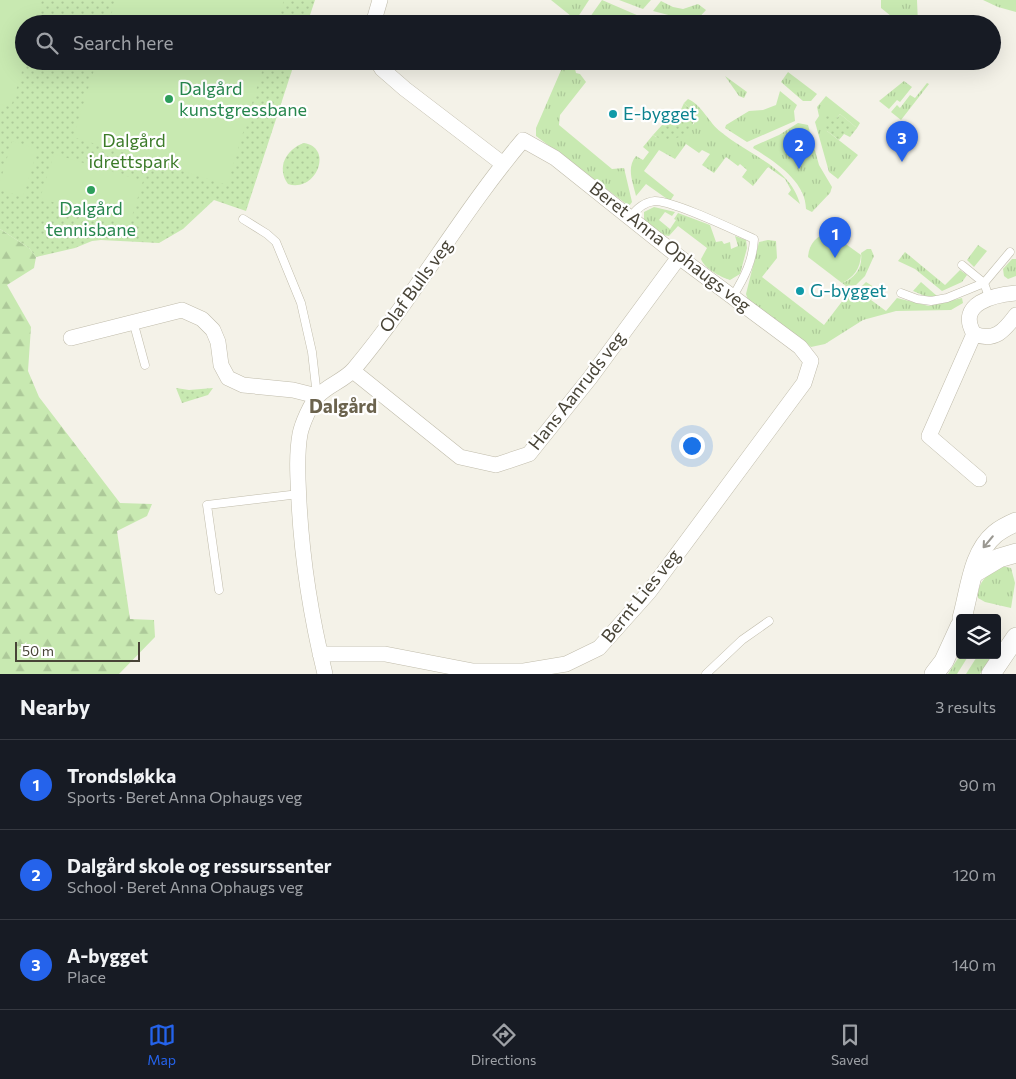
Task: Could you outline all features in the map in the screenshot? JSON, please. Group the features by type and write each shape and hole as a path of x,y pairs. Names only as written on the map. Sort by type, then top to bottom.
{"street":[{"path":"376,15 380,0"},
{"path":"383,70 503,164"},
{"name":"Olaf Bulls veg","path":"325,674 302,548 298,494 300,432 317,396 353,371 503,164 523,140"},
{"name":"Beret Anna Ophaugs veg","path":"523,140 555,158 680,257 800,347 811,361"},
{"name":"Hans Aanruds veg","path":"353,371 460,457 496,465 529,454 590,378 680,257"},
{"path":"979,479 929,436 974,334 969,318 986,290 1016,293"},
{"path":"71,338 173,310 191,312 202,319 213,330 218,342 221,364 228,378 243,385 293,390 317,396"},
{"path":"974,334 984,338 995,336 1003,332 1016,315"},
{"name":"Bernt Lies veg","path":"320,654 385,654 474,672 524,671 566,664 599,648 649,592 804,383 811,361"},
{"path":"963,614 974,573 984,546 996,533 1016,522"},
{"path":"974,573 999,558 1016,553"},
{"path":"934,674 944,662 956,635"},
{"path":"991,674 1016,637"}],"lane":[{"path":"630,218 636,209 647,203 662,202 754,239 752,256 745,276 733,296"},
{"path":"243,219 276,242 301,304 312,352 317,396"},
{"path":"901,293 917,299 931,301 986,290 1010,252"},
{"path":"962,265 986,290"},
{"path":"133,321 145,364"},
{"path":"219,590 207,505 298,494"},
{"path":"706,674 742,640 769,621"}],"green space":[{"name":"Dalgård idrettspark","path":"0,0 315,0 310,15 15,15 15,70 292,70 246,211 214,200 183,229 159,243 92,241 75,248 36,257 29,248 0,229"},
{"path":"0,0 42,0 38,15 15,15 15,70 22,70 11,107 0,104"},
{"path":"116,0 284,0 280,15 111,15"},
{"path":"551,0 589,0 579,15 570,15"},
{"path":"602,0 637,15 591,15"},
{"path":"619,0 651,0 643,9"},
{"path":"881,0 917,0 918,15 890,15 881,8"},
{"path":"983,0 1016,0 1016,12 998,7"},
{"path":"661,1 673,7 683,9 698,4 706,10 701,15 668,15 653,11"},
{"name":"Dalgård kunstgressbane","path":"94,70 262,70 227,185 73,137"},
{"path":"561,70 575,70 586,82 560,115 559,125 612,169 624,168 632,202 629,206 536,136 536,128"},
{"path":"788,72 817,94 811,101 803,101 781,82"},
{"path":"725,76 747,92 744,98 739,96"},
{"path":"904,81 912,87 900,102 897,100 889,109 879,101"},
{"path":"927,83 929,84 901,120 891,112 897,105 900,108 910,95 915,98"},
{"path":"780,91 797,105 794,111 795,121 747,142 725,128 726,125 749,111 763,110 776,105"},
{"path":"826,96 860,123 857,128 840,114 827,131 858,155 838,179 829,172 815,122 819,116 817,107"},
{"path":"688,99 697,105 721,132 766,162 787,180 795,191 800,204 788,194 791,190 785,179 768,167 753,186 742,177 747,170 740,164 738,166 726,157 714,173 702,165 710,154 702,150 699,153 686,144 675,159 659,150 644,171 674,195 670,201 646,184 636,196 631,175 633,161 636,156 643,160 649,152 643,147 653,135 656,137 694,124 695,114 684,103"},
{"path":"684,103 695,114 691,128 674,139 660,138 653,135 662,125 669,124 670,120 678,116"},
{"path":"828,113 837,118 840,114 857,128 850,137 844,134 839,140 827,131 824,119"},
{"path":"798,123 808,125 819,165 832,187 830,193 812,212 806,209 805,199 795,181 779,166 753,148"},
{"path":"12,141 38,149 23,197 0,190 0,182"},
{"path":"304,143 313,147 318,153 320,161 318,169 307,182 298,185 288,184 283,172 285,160 292,150"},
{"name":"Dalgård tennisbane","path":"54,154 143,181 129,226 40,198"},
{"path":"654,207 675,212 672,216 665,212 659,220 670,229 678,213 710,225 716,242 722,241 724,244 730,242 731,249 738,246 735,236 746,240 747,248 740,274 730,280 709,269 701,259 707,248 678,226 669,236 663,235 644,220 644,212"},
{"path":"0,229 29,248 36,257 34,268 7,285 31,327 28,371 39,397 120,503 152,504 147,516 117,531 130,619 154,620 155,637 119,674 0,674"},
{"path":"829,232 861,255 856,272 842,283 808,257 814,241"},
{"path":"776,241 777,258 762,277 824,325 850,291 858,290 866,282 877,289 871,300 886,311 897,298 929,306 962,298 963,303 951,310 896,311 863,320 825,344 811,347 748,300 746,294 759,242"},
{"path":"978,245 987,251 974,267 967,260"},
{"path":"871,249 874,256 865,276 856,285 846,286 842,283 857,272 861,263 861,253"},
{"path":"905,252 945,285 960,270 967,275 962,282 942,291 915,269 898,261"},
{"path":"1012,259 1016,259 1016,276 1008,279 1004,276 1003,269"},
{"path":"921,282 937,296 925,296 913,291"},
{"path":"176,388 189,390 213,388 208,395 182,403"},
{"path":"1002,566 1011,568 1015,583 1011,608 985,602 978,598 978,592 985,578"},
{"path":"957,659 966,659 957,674 948,674"},
{"path":"975,659 989,659 980,674 966,674"}],"place":[{"name":"Dalgård kunstgressbane","path":"169,99"},
{"name":"E-bygget","path":"613,114"},
{"name":"A-bygget","path":"902,162"},
{"name":"Dalgård skole og ressurssenter","path":"799,169"},
{"name":"Dalgård tennisbane","path":"91,190"},
{"name":"Trondsløkka","path":"835,258"},
{"name":"G-bygget","path":"800,291"}],"district":[{"name":"Dalgård","path":"343,406"}]}
